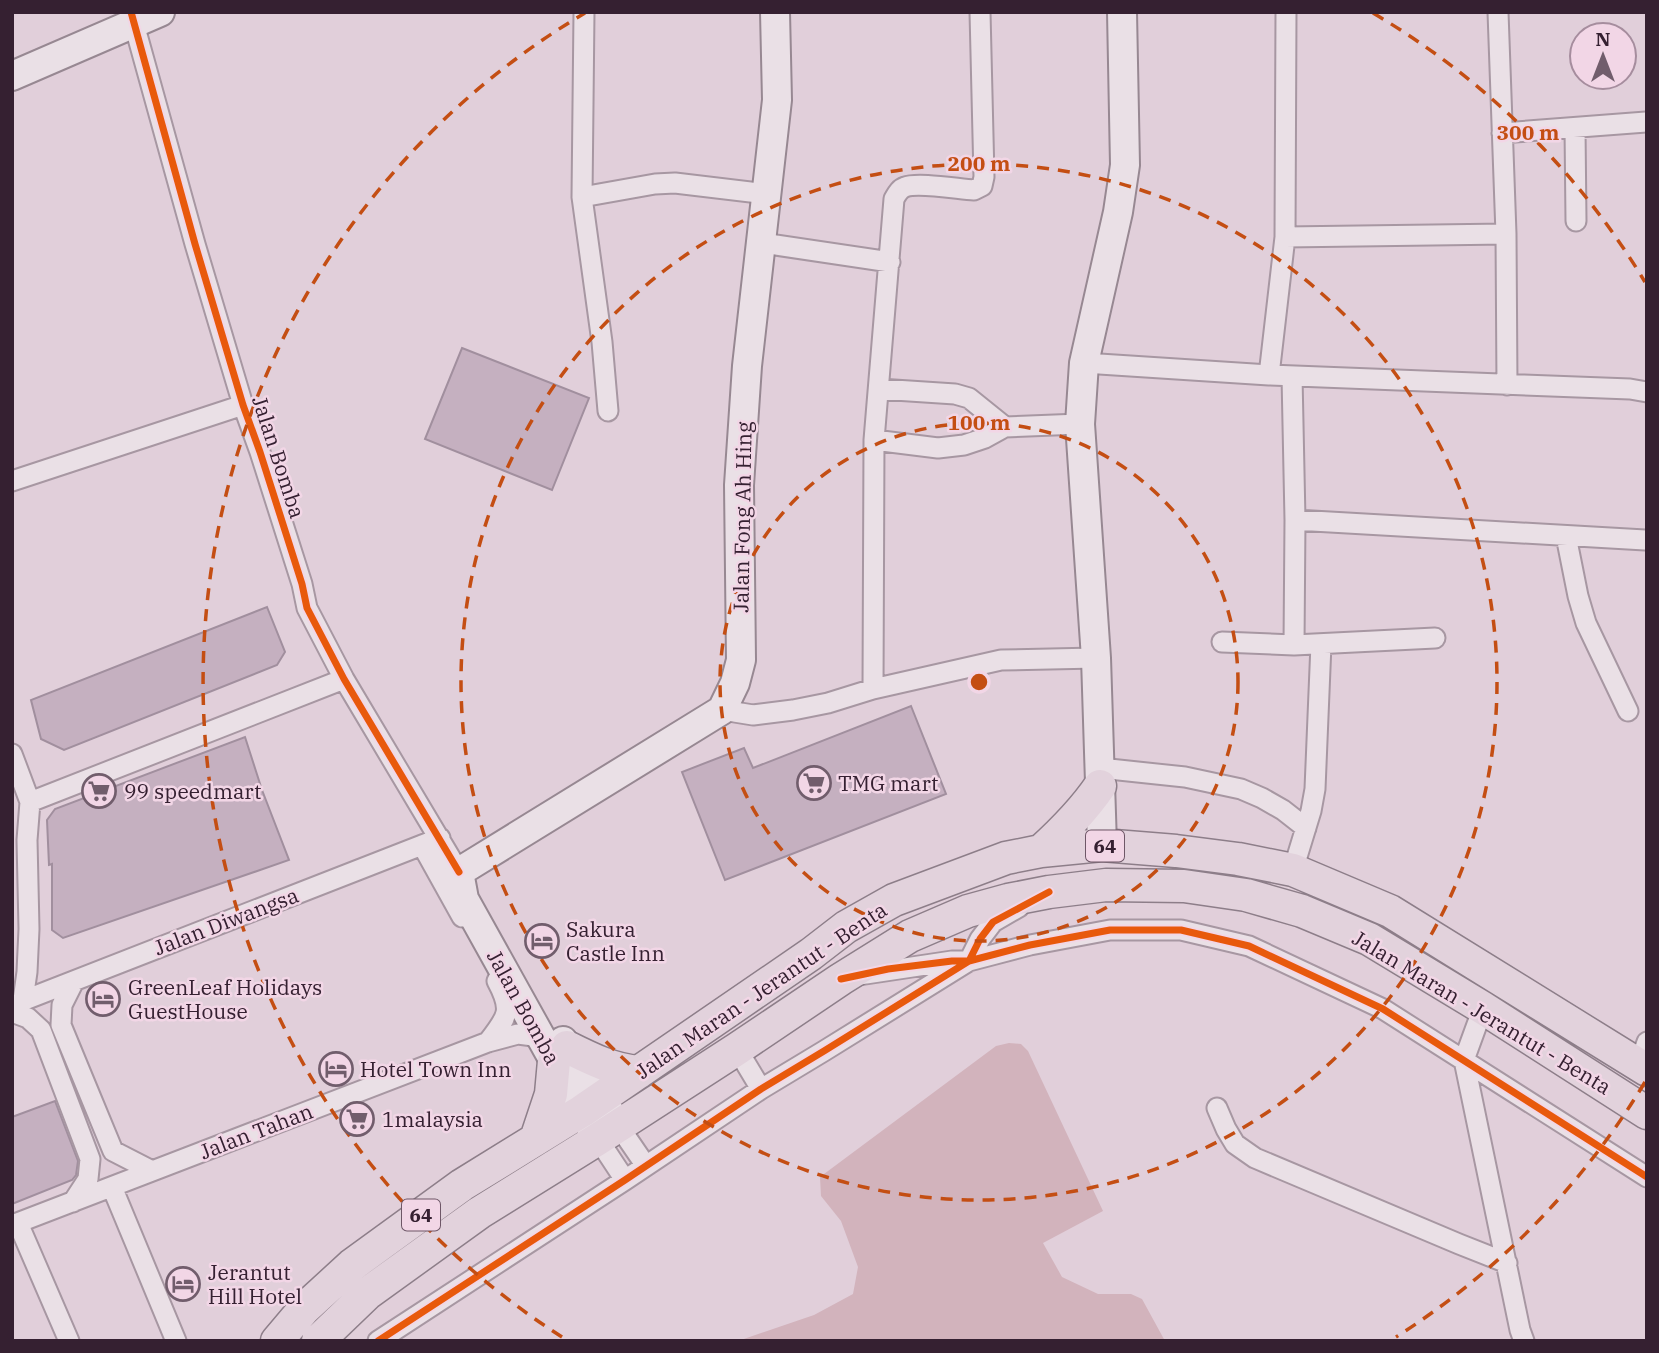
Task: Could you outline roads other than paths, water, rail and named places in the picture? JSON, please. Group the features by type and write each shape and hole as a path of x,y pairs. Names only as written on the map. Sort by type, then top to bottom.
{"main road":[{"path":"12,76 95,40 132,19 160,12"},
{"name":"Jalan Fong Ah Hing","path":"722,710 735,683 741,660 739,485 747,366 777,100 775,12"},
{"path":"1122,12 1125,165 1118,212 1084,363 1080,424 1096,658 1102,845 1106,862 1117,870 1197,876 1215,883 1220,892"},
{"path":"459,872 722,710"},
{"path":"1041,851 1089,803 1100,777"},
{"name":"Jalan Maran - Jerantut - Benta","path":"277,1341 304,1309 352,1265 462,1185 639,1072 846,927 894,901 1006,858 1041,851 1102,845 1238,859 1293,870 1390,911 1644,1059"},
{"name":"Jalan Bomba","path":"459,872 478,890 554,1049 608,1132"},
{"name":"Jalan Maran - Jerantut - Benta","path":"319,1340 368,1293 468,1221 910,936 968,911 1049,892 1106,885 1184,886 1246,895 1302,911 1369,939 1647,1113"},
{"path":"536,1139 551,1094 554,1049 639,1072"}],"street":[{"path":"584,12 582,197 602,342 608,411"},
{"path":"873,688 874,440 894,199 898,191 906,187 974,190 982,186 985,177 980,12"},
{"path":"1269,375 1285,237 1286,12"},
{"path":"1497,12 1506,234 1507,385"},
{"name":"Jalan Bomba","path":"132,19 195,244 243,405 302,584 307,608 431,841 459,872"},
{"path":"1502,133 1646,122"},
{"path":"1575,128 1576,221"},
{"path":"582,197 675,183 767,194"},
{"path":"1285,237 1506,234"},
{"path":"762,243 890,262"},
{"path":"1084,363 1269,375 1639,391"},
{"path":"1292,376 1294,645"},
{"path":"879,390 969,397 1006,427"},
{"path":"12,481 243,405"},
{"path":"874,440 938,448 964,445 1006,427 1080,424"},
{"path":"1295,520 1645,540"},
{"path":"1566,536 1586,623 1628,711"},
{"path":"1222,642 1294,645 1435,638"},
{"path":"1293,870 1315,789 1321,644"},
{"path":"722,710 754,715 793,710 828,703 873,688 1001,660 1096,658"},
{"path":"30,802 344,679"},
{"path":"12,754 30,802 27,840 27,972 16,1006 41,1030 90,1159 88,1179 73,1202"},
{"path":"1100,777 1185,777 1241,789 1283,810 1306,828"},
{"path":"431,841 507,999 503,1023 488,1042"},
{"name":"Jalan Diwangsa","path":"16,1006 48,991 431,841"},
{"path":"378,1341 761,1089 969,961 980,939 993,922 1049,892"},
{"path":"29,929 48,991"},
{"path":"841,979 888,970 969,961 1030,945 1110,930 1181,930 1250,946 1383,1009 1647,1177"},
{"path":"74,981 62,1005 61,1025 113,1151 152,1171"},
{"path":"1483,1009 1464,1060 1524,1341"},
{"name":"Jalan Tahan","path":"15,1224 488,1042 518,1034 554,1049"},
{"path":"737,1049 761,1089"},
{"path":"1217,1108 1235,1144 1255,1158 1507,1262"},
{"path":"608,1132 646,1166"},
{"path":"608,1132 625,1180"},
{"path":"112,1187 176,1341"},
{"path":"15,1224 69,1341"}],"place":[{"name":"TMG mart","path":"814,783"},
{"name":"99 speedmart","path":"99,791"},
{"name":"Sakura Castle Inn","path":"542,941"},
{"name":"GreenLeaf Holidays GuestHouse","path":"103,999"},
{"name":"Hotel Town Inn","path":"336,1069"},
{"name":"1malaysia","path":"357,1119"},
{"name":"Jerantut Hill Hotel","path":"183,1284"}]}
